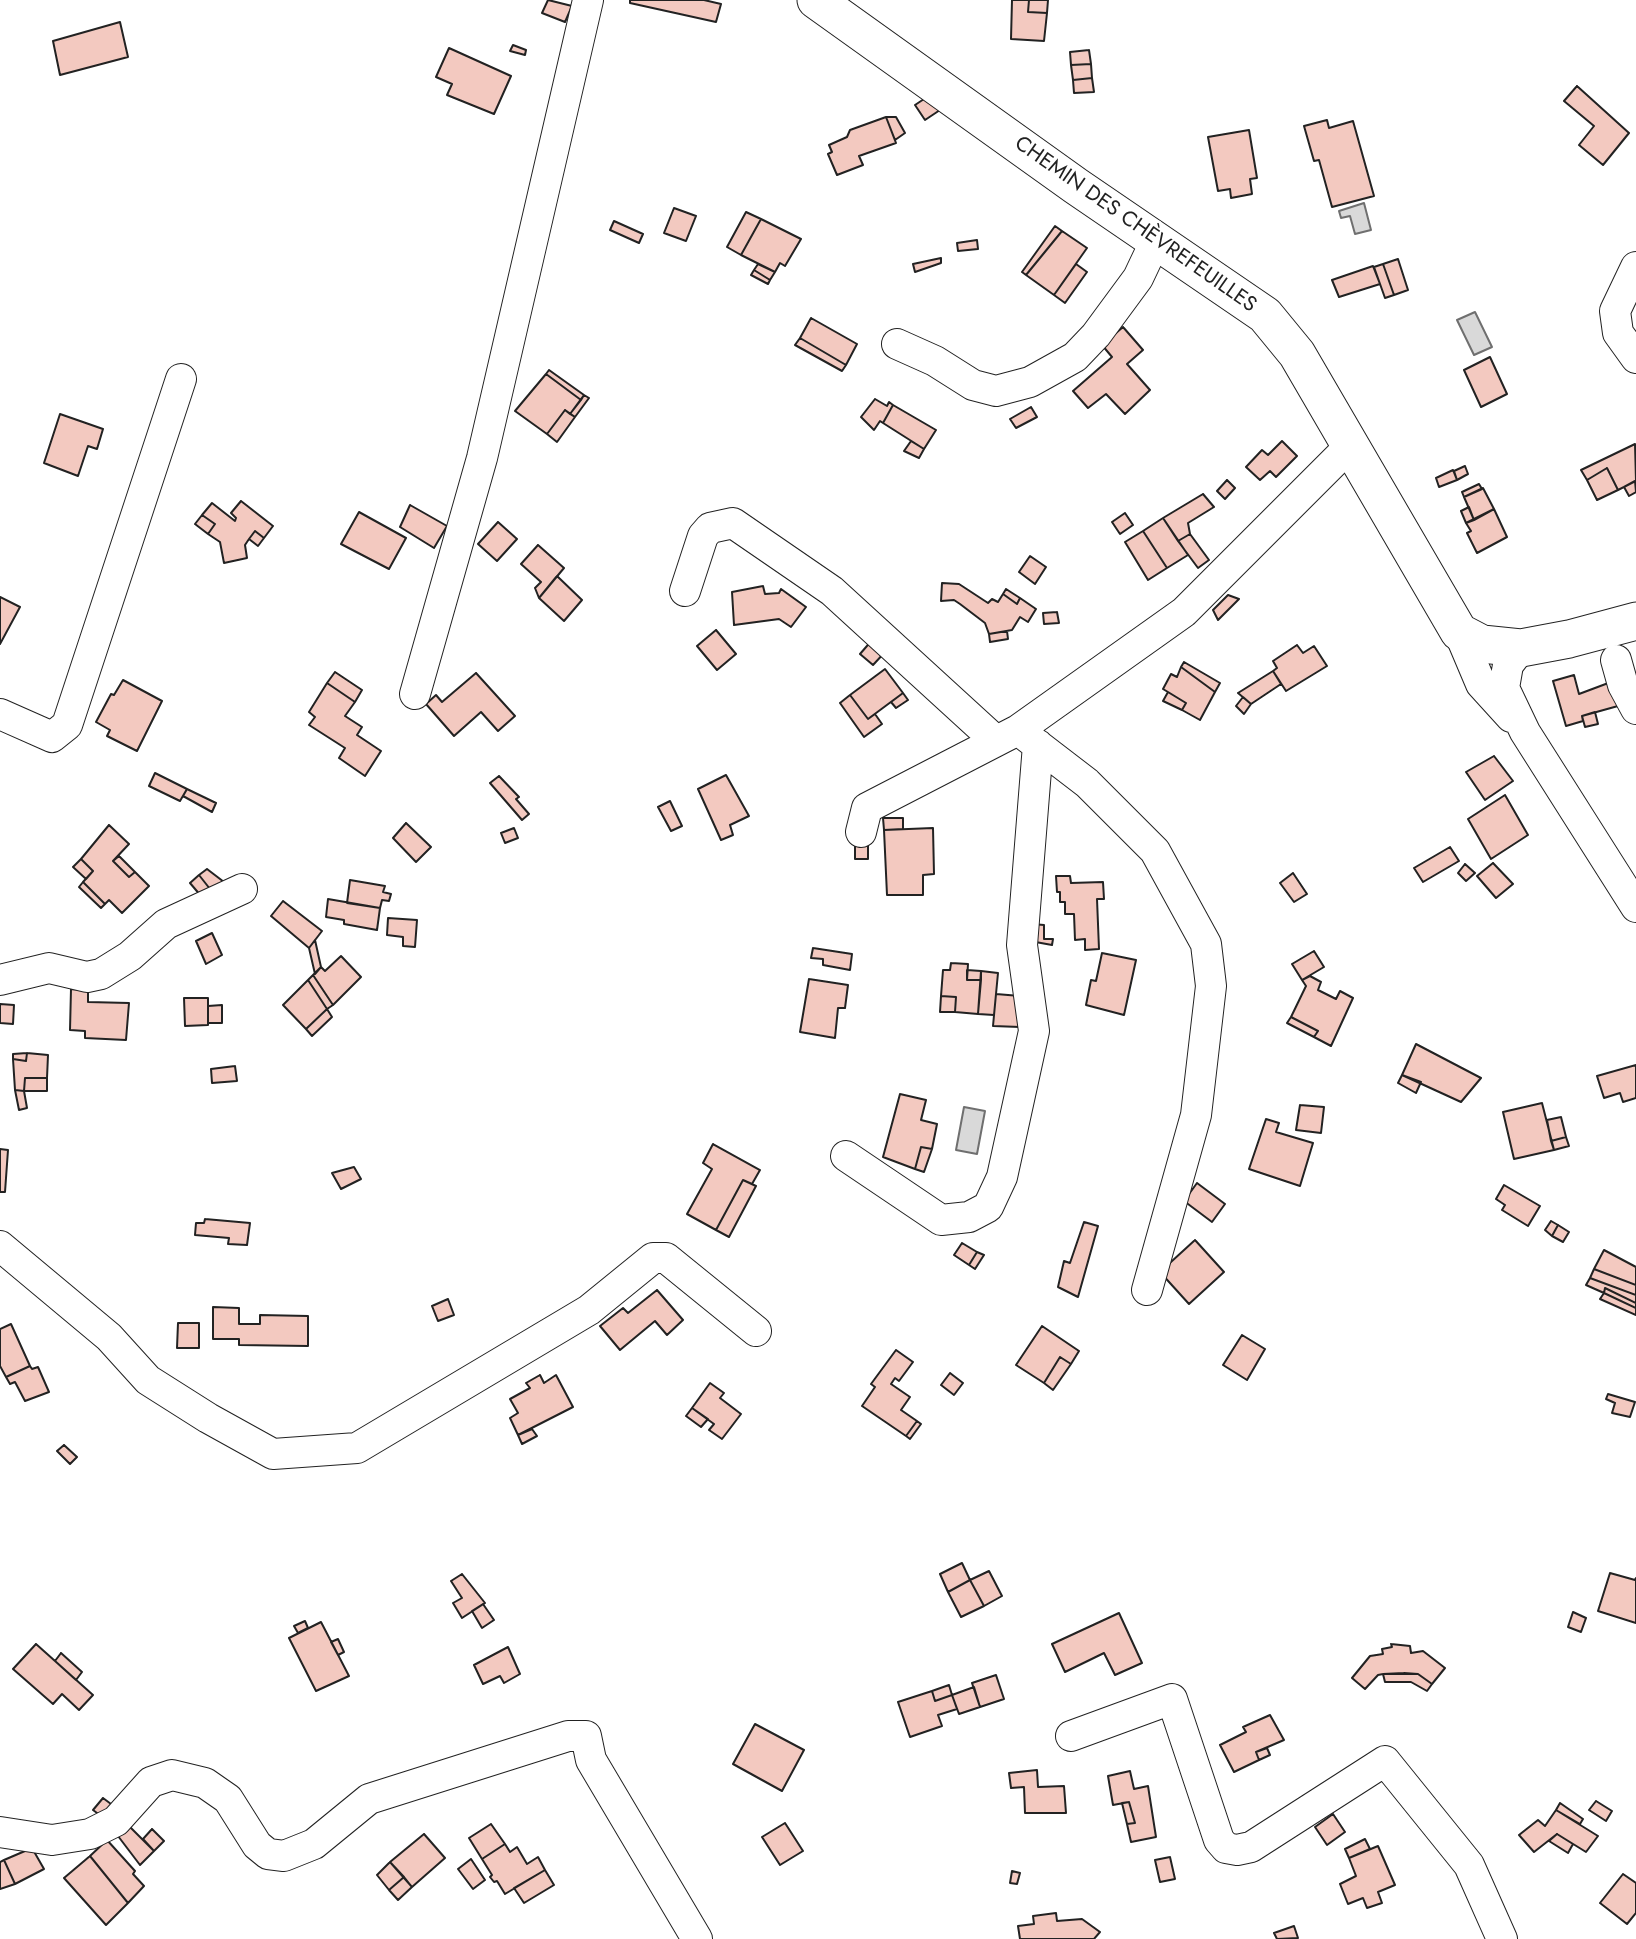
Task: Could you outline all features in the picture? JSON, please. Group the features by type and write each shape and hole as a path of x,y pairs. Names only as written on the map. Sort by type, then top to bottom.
{"main road":[{"name":"CHEMIN DES CHÈVREFEUILLES","path":"816,0 1265,315 1297,354 1430,584 1472,630"},
{"path":"1472,630 1571,623 1636,607"},
{"path":"1472,630 1521,648 1569,639 1636,621"}],"street":[{"path":"415,694 482,458 588,0"},
{"path":"897,344 935,361 973,385 996,391 1030,382 1075,357 1096,335 1138,278 1156,240"},
{"path":"1636,267 1615,311 1618,333 1636,358"},
{"path":"0,714 52,737 67,725 181,379"},
{"path":"861,832 867,808 1018,738 1184,612 1350,446"},
{"path":"685,591 703,536 710,528 733,523 832,591 1018,738 1087,783 1154,851 1206,944 1211,986 1196,1115 1147,1290"},
{"path":"1472,630 1525,732 1636,906"},
{"path":"1472,630 1481,684 1525,732"},
{"path":"1504,688 1508,665 1521,648"},
{"path":"1616,660 1623,685 1636,709"},
{"path":"846,1156 941,1220 969,1217 988,1207 1002,1177 1034,1031 1022,946 1018,738"},
{"path":"0,980 49,968 87,976 101,974 130,956 166,924 242,889"},
{"path":"0,1247 109,1337 148,1380 208,1418 273,1454 357,1448 589,1310 653,1258 666,1258 756,1331"},
{"path":"1071,1735 1172,1699 1219,1840 1226,1848 1237,1850 1251,1847 1385,1760 1469,1865 1502,1939"},
{"path":"0,1832 52,1840 90,1833 116,1821 151,1782 172,1775 205,1783 228,1799 257,1845 268,1854 284,1856 314,1844 369,1798 568,1735 586,1736 591,1760 698,1939"}],"shaded area":[{"path":"1364,203 1371,230 1355,234 1350,216 1341,218 1339,211"},
{"path":"1475,312 1492,347 1474,355 1457,320"},
{"path":"964,1107 985,1111 977,1154 956,1150"}],"building":[{"path":"548,0 572,6 565,22 542,13"},
{"path":"630,0 704,0 721,4 716,22 630,3"},
{"path":"1012,0 1029,0 1028,12 1047,13 1044,41 1011,39"},
{"path":"1029,0 1048,0 1047,13 1028,12"},
{"path":"120,22 128,57 60,75 53,41"},
{"path":"513,45 526,50 525,55 510,51"},
{"path":"449,48 511,76 494,114 447,95 452,84 436,77"},
{"path":"1089,50 1091,64 1071,65 1070,52"},
{"path":"1091,64 1092,78 1073,80 1071,65"},
{"path":"1092,78 1094,92 1074,93 1073,80"},
{"path":"1577,86 1629,133 1603,165 1579,145 1594,126 1564,101"},
{"path":"924,99 940,110 925,120 915,105"},
{"path":"886,117 896,143 859,156 863,165 837,175 828,154 832,152 829,145 847,137 850,130"},
{"path":"886,117 896,117 905,133 895,140"},
{"path":"1327,120 1329,128 1353,121 1374,196 1332,207 1319,160 1314,161 1304,126"},
{"path":"1249,130 1257,178 1250,179 1252,194 1231,198 1230,189 1218,191 1208,137"},
{"path":"674,208 696,216 686,241 664,233"},
{"path":"746,212 761,219 741,255 727,247"},
{"path":"761,219 801,239 785,266 780,263 775,272 741,255"},
{"path":"614,221 643,234 639,243 610,230"},
{"path":"1055,226 1062,231 1026,275 1022,272"},
{"path":"1062,231 1087,248 1054,295 1026,275"},
{"path":"977,240 978,249 958,251 957,243"},
{"path":"941,258 941,263 915,272 913,264"},
{"path":"1398,259 1408,290 1394,295 1383,264"},
{"path":"758,264 775,272 770,280 754,270"},
{"path":"1076,264 1087,272 1065,303 1054,295"},
{"path":"1383,264 1394,295 1385,298 1374,267"},
{"path":"1373,266 1380,284 1339,297 1332,280"},
{"path":"754,270 770,280 768,284 751,275"},
{"path":"811,318 857,344 846,365 800,338"},
{"path":"1123,327 1143,350 1127,364 1150,390 1125,414 1106,394 1088,408 1073,391 1112,357 1102,345"},
{"path":"800,338 846,365 842,371 795,345"},
{"path":"1490,357 1507,394 1481,407 1464,370"},
{"path":"549,370 584,395 581,400 546,374"},
{"path":"546,374 581,400 570,414 565,410 547,434 515,411"},
{"path":"584,395 589,398 575,417 570,414"},
{"path":"875,399 887,406 889,402 893,405 883,423 880,421 874,430 861,417"},
{"path":"893,405 936,430 924,449 883,423"},
{"path":"1031,407 1037,417 1016,428 1010,419"},
{"path":"565,410 575,417 557,442 547,434"},
{"path":"60,414 103,429 97,449 88,446 78,476 44,463"},
{"path":"911,441 924,449 919,458 904,451"},
{"path":"1282,441 1297,456 1276,477 1270,471 1260,480 1246,467 1262,450 1268,455"},
{"path":"1635,444 1636,481 1618,490 1607,468 1587,480 1581,470"},
{"path":"1465,466 1468,474 1457,480 1454,471"},
{"path":"1607,468 1618,490 1597,500 1587,480"},
{"path":"1453,470 1457,480 1439,487 1436,478"},
{"path":"1227,480 1235,488 1225,499 1217,491"},
{"path":"1635,481 1636,492 1629,496 1624,487"},
{"path":"1479,484 1482,489 1464,497 1462,492"},
{"path":"1483,488 1494,509 1474,520 1464,497"},
{"path":"1203,494 1214,507 1188,523 1190,534 1178,541 1163,518"},
{"path":"241,501 273,526 264,538 255,531 245,545 247,558 224,563 220,542 208,534 215,524 202,515 212,503 235,521 236,518 231,513"},
{"path":"410,505 447,526 434,548 400,527"},
{"path":"1469,507 1474,520 1466,523 1461,511"},
{"path":"1494,509 1507,537 1477,553 1467,533 1471,531 1466,523"},
{"path":"359,512 406,538 389,569 341,544"},
{"path":"1125,513 1133,525 1120,534 1112,522"},
{"path":"202,515 215,524 208,534 195,524"},
{"path":"1163,518 1188,555 1167,568 1143,531"},
{"path":"498,522 517,539 497,561 478,544"},
{"path":"255,531 264,538 258,546 249,539"},
{"path":"1143,531 1167,568 1148,580 1125,542"},
{"path":"1190,534 1209,560 1198,568 1178,541"},
{"path":"538,545 564,568 539,598 535,588 541,582 521,564"},
{"path":"1030,556 1046,567 1035,584 1019,572"},
{"path":"557,576 582,600 564,621 539,598"},
{"path":"942,583 959,584 988,603 992,599 998,602 1003,594 1017,604 1020,598 1036,609 1028,622 1020,617 1012,630 989,634 985,623 960,604 954,600 941,601"},
{"path":"763,586 765,594 779,593 781,589 806,607 791,627 779,619 734,625 732,592"},
{"path":"1006,589 1020,598 1017,604 1003,594"},
{"path":"1228,595 1239,599 1218,620 1213,610"},
{"path":"0,597 20,607 0,644"},
{"path":"1057,612 1059,623 1044,624 1043,613"},
{"path":"716,630 736,654 717,670 697,646"},
{"path":"1007,631 1008,639 990,642 989,634"},
{"path":"873,639 886,651 873,665 860,654"},
{"path":"1297,645 1303,653 1314,646 1327,666 1286,691 1273,671 1277,668 1273,661"},
{"path":"1184,662 1220,683 1215,692 1181,667"},
{"path":"1181,667 1215,692 1200,720 1182,710 1186,703 1163,689 1171,674 1177,677"},
{"path":"885,669 903,693 868,719 850,695"},
{"path":"1273,671 1281,684 1251,704 1238,693"},
{"path":"335,672 362,690 355,702 327,683"},
{"path":"476,673 515,716 498,731 481,712 454,736 426,704 436,695 442,702"},
{"path":"1574,675 1579,694 1611,682 1618,706 1582,716 1583,721 1566,726 1553,681"},
{"path":"123,680 162,701 137,751 107,736 110,730 96,722 111,694 114,695"},
{"path":"327,683 355,702 345,716 362,727 357,735 381,751 365,776 339,758 345,748 309,725 315,717 309,712"},
{"path":"1168,692 1186,703 1182,710 1163,701"},
{"path":"903,693 908,700 896,708 891,702"},
{"path":"850,695 868,719 875,714 882,724 864,737 840,703"},
{"path":"1243,697 1251,704 1244,714 1236,706"},
{"path":"1595,712 1598,724 1585,727 1582,716"},
{"path":"1494,756 1513,781 1485,800 1466,772"},
{"path":"155,773 187,789 180,801 149,786"},
{"path":"726,775 749,816 730,825 733,835 721,840 698,789"},
{"path":"499,776 519,797 516,799 529,814 522,820 490,783"},
{"path":"187,789 216,803 212,812 183,796"},
{"path":"1505,795 1528,835 1491,859 1468,819"},
{"path":"670,801 682,826 671,831 658,807"},
{"path":"883,818 903,818 903,829 884,830"},
{"path":"406,823 431,847 416,862 393,838"},
{"path":"109,825 129,844 113,861 129,877 135,872 149,886 122,913 109,900 105,904 83,882 93,871 81,859"},
{"path":"514,828 518,838 505,843 501,833"},
{"path":"933,828 934,874 923,875 923,895 887,895 884,830"},
{"path":"868,845 868,859 855,859 855,846"},
{"path":"1450,847 1459,861 1423,882 1414,868"},
{"path":"119,856 135,872 129,877 113,861"},
{"path":"81,859 93,871 86,879 73,867"},
{"path":"1493,863 1513,884 1496,898 1477,876"},
{"path":"1465,864 1475,873 1466,881 1458,873"},
{"path":"207,869 224,882 210,889 199,875"},
{"path":"1293,873 1307,894 1294,902 1280,883"},
{"path":"199,875 210,889 201,896 190,883"},
{"path":"1056,876 1070,876 1071,883 1103,882 1104,899 1097,899 1099,949 1085,950 1085,939 1075,940 1074,914 1065,914 1065,902 1060,902"},
{"path":"350,880 385,886 383,892 391,894 389,901 382,900 380,908 347,903"},
{"path":"83,882 105,904 101,908 79,887"},
{"path":"328,899 380,908 377,930 344,924 344,920 326,917"},
{"path":"283,901 322,931 309,948 271,916"},
{"path":"388,918 417,920 415,947 403,946 403,937 387,935"},
{"path":"1032,924 1044,925 1044,939 1053,939 1052,945 1030,941"},
{"path":"212,933 222,955 206,964 196,941"},
{"path":"315,940 321,967 315,974 309,948"},
{"path":"813,948 852,954 850,970 823,965 823,959 811,958"},
{"path":"1314,951 1324,967 1302,980 1292,964"},
{"path":"1102,953 1136,960 1124,1015 1086,1005 1091,980 1096,981"},
{"path":"341,956 361,977 333,1005 313,975 321,967 325,971"},
{"path":"951,963 968,964 967,980 981,980 978,1014 955,1012 956,997 941,996 943,970 950,970"},
{"path":"967,970 981,971 981,980 967,980"},
{"path":"981,971 998,973 994,1015 978,1014"},
{"path":"313,975 333,1005 327,1009 308,980"},
{"path":"1310,976 1321,982 1318,990 1336,999 1340,991 1353,998 1331,1046 1314,1037 1318,1031 1291,1017 1306,986 1302,980"},
{"path":"809,979 848,985 845,1008 838,1008 835,1038 800,1032"},
{"path":"308,980 327,1009 306,1029 283,1005"},
{"path":"71,989 88,990 88,1002 129,1003 126,1040 85,1038 85,1031 70,1030"},
{"path":"996,994 1020,996 1020,1027 993,1026"},
{"path":"941,996 956,997 955,1012 940,1012"},
{"path":"184,998 208,998 208,1025 185,1026"},
{"path":"0,1004 14,1005 13,1024 0,1023"},
{"path":"222,1005 222,1023 208,1023 208,1006"},
{"path":"327,1009 332,1017 312,1036 306,1029"},
{"path":"1291,1017 1318,1031 1314,1037 1287,1023"},
{"path":"1416,1044 1481,1078 1461,1102 1402,1075"},
{"path":"27,1053 26,1061 13,1059 13,1054"},
{"path":"27,1053 48,1055 47,1078 25,1078 24,1091 15,1090 13,1059 26,1061"},
{"path":"1636,1065 1636,1098 1623,1102 1620,1093 1604,1098 1597,1076"},
{"path":"235,1066 237,1081 212,1083 211,1069"},
{"path":"1402,1075 1421,1082 1416,1093 1398,1083"},
{"path":"25,1078 47,1078 47,1091 24,1091"},
{"path":"15,1090 24,1091 27,1108 19,1110"},
{"path":"900,1094 926,1100 921,1120 937,1124 932,1149 921,1147 915,1169 883,1157"},
{"path":"1542,1103 1554,1150 1514,1159 1503,1112"},
{"path":"1300,1105 1324,1107 1321,1133 1296,1130"},
{"path":"1561,1117 1566,1137 1551,1141 1547,1120"},
{"path":"1266,1119 1279,1123 1276,1132 1313,1143 1300,1186 1249,1169"},
{"path":"1566,1137 1569,1146 1554,1150 1551,1141"},
{"path":"713,1144 760,1170 752,1184 743,1180 716,1230 687,1214 712,1169 703,1163"},
{"path":"921,1147 932,1149 924,1172 915,1169"},
{"path":"0,1149 8,1150 5,1192 0,1192"},
{"path":"354,1167 361,1179 341,1189 332,1173"},
{"path":"743,1180 756,1186 729,1237 716,1230"},
{"path":"1197,1183 1225,1204 1212,1222 1184,1201"},
{"path":"1504,1185 1540,1206 1528,1226 1502,1210 1505,1205 1496,1199"},
{"path":"205,1219 250,1223 247,1245 228,1244 229,1238 195,1235 196,1223 204,1223"},
{"path":"1551,1221 1558,1225 1552,1236 1545,1230"},
{"path":"1084,1222 1098,1226 1078,1297 1058,1287 1064,1261 1070,1263"},
{"path":"1558,1225 1569,1232 1563,1242 1552,1236"},
{"path":"1195,1240 1224,1272 1189,1304 1160,1272"},
{"path":"962,1243 977,1252 969,1265 954,1255"},
{"path":"1604,1250 1636,1267 1636,1285 1594,1269"},
{"path":"977,1252 984,1255 975,1269 969,1265"},
{"path":"1594,1269 1636,1285 1636,1295 1590,1278"},
{"path":"1590,1278 1636,1295 1636,1303 1605,1288 1604,1293 1586,1285"},
{"path":"1605,1288 1636,1303 1636,1308 1604,1293"},
{"path":"657,1290 683,1320 667,1335 655,1321 620,1350 600,1326 623,1308 628,1313"},
{"path":"1604,1293 1636,1308 1636,1315 1600,1299"},
{"path":"448,1299 454,1315 438,1321 432,1306"},
{"path":"213,1307 239,1308 239,1324 260,1324 260,1315 308,1316 308,1346 239,1345 239,1339 213,1339"},
{"path":"178,1323 199,1323 199,1348 177,1348"},
{"path":"11,1324 30,1366 6,1377 0,1366 0,1329"},
{"path":"1042,1326 1079,1351 1071,1364 1060,1357 1044,1383 1016,1365"},
{"path":"1242,1335 1265,1349 1247,1380 1223,1365"},
{"path":"896,1350 913,1362 899,1381 895,1378 891,1384 910,1397 901,1410 917,1421 906,1436 862,1406 875,1387 871,1384"},
{"path":"1060,1357 1071,1364 1053,1390 1044,1383"},
{"path":"30,1366 32,1369 38,1367 49,1392 25,1401 15,1382 10,1384 6,1377"},
{"path":"950,1373 963,1383 954,1395 941,1385"},
{"path":"540,1375 544,1383 556,1375 573,1407 518,1435 510,1418 518,1413 510,1399 530,1388 526,1383"},
{"path":"710,1383 724,1393 720,1398 741,1414 722,1439 709,1430 714,1424 692,1408"},
{"path":"1608,1394 1635,1402 1630,1417 1612,1413 1615,1403 1606,1399"},
{"path":"692,1408 708,1419 701,1427 686,1416"},
{"path":"917,1421 921,1424 910,1439 906,1436"},
{"path":"532,1429 537,1436 522,1444 518,1435"},
{"path":"64,1445 77,1457 70,1464 57,1451"},
{"path":"962,1563 970,1580 948,1592 940,1574"},
{"path":"989,1571 1002,1596 984,1606 970,1580"},
{"path":"1610,1573 1635,1580 1636,1578 1636,1623 1598,1611"},
{"path":"462,1574 485,1603 462,1618 453,1603 462,1598 451,1581"},
{"path":"970,1580 984,1606 961,1617 948,1592"},
{"path":"483,1604 494,1620 482,1628 472,1611"},
{"path":"1573,1612 1586,1618 1581,1632 1568,1627"},
{"path":"1119,1613 1142,1663 1115,1675 1104,1653 1065,1672 1052,1644"},
{"path":"305,1621 308,1628 298,1633 294,1626"},
{"path":"321,1622 349,1676 316,1691 289,1638"},
{"path":"338,1639 344,1652 338,1655 331,1642"},
{"path":"36,1644 93,1695 79,1710 62,1694 53,1704 13,1669"},
{"path":"1391,1644 1410,1646 1411,1653 1423,1651 1445,1668 1432,1684 1418,1674 1383,1674 1378,1675 1365,1689 1352,1678 1370,1656 1383,1654 1382,1649 1392,1647"},
{"path":"508,1647 520,1674 504,1683 500,1676 483,1684 474,1665"},
{"path":"61,1653 82,1672 76,1680 55,1661"},
{"path":"1383,1674 1418,1674 1432,1684 1427,1691 1411,1682 1385,1682"},
{"path":"996,1675 1004,1699 980,1707 972,1683"},
{"path":"949,1685 952,1695 935,1701 932,1691"},
{"path":"974,1687 980,1707 959,1714 952,1695"},
{"path":"932,1691 935,1701 952,1695 957,1709 938,1715 942,1726 910,1737 898,1702"},
{"path":"1270,1715 1284,1740 1256,1752 1259,1760 1234,1772 1220,1745 1246,1732 1243,1727"},
{"path":"755,1724 804,1750 782,1791 733,1764"},
{"path":"1267,1748 1270,1755 1259,1760 1256,1752"},
{"path":"1037,1770 1038,1787 1064,1786 1066,1813 1025,1813 1024,1787 1011,1788 1009,1773"},
{"path":"1130,1771 1134,1789 1148,1786 1156,1837 1131,1842 1127,1824 1135,1823 1129,1802 1113,1805 1108,1776"},
{"path":"103,1798 119,1810 109,1822 93,1810"},
{"path":"1596,1801 1612,1811 1606,1821 1589,1810"},
{"path":"1129,1802 1135,1823 1127,1824 1122,1803"},
{"path":"1560,1803 1583,1819 1580,1824 1556,1810"},
{"path":"1556,1810 1598,1836 1586,1852 1557,1834 1534,1852 1519,1835 1538,1820 1545,1826"},
{"path":"1333,1814 1345,1832 1327,1845 1315,1827"},
{"path":"785,1823 803,1851 780,1865 762,1837"},
{"path":"491,1824 505,1844 482,1859 469,1838"},
{"path":"128,1825 154,1851 140,1865 118,1836"},
{"path":"152,1829 164,1841 154,1851 143,1839"},
{"path":"424,1834 445,1858 412,1887 390,1862"},
{"path":"1557,1834 1573,1844 1568,1853 1549,1841"},
{"path":"1365,1839 1370,1849 1349,1858 1345,1849"},
{"path":"107,1840 135,1871 133,1874 144,1886 128,1903 90,1856"},
{"path":"505,1844 510,1852 517,1847 527,1864 538,1857 545,1870 505,1894 497,1881 494,1882 490,1877 492,1875 482,1859"},
{"path":"1378,1846 1395,1885 1378,1892 1382,1903 1367,1908 1363,1898 1348,1904 1340,1884 1356,1876 1349,1858"},
{"path":"32,1848 44,1869 15,1884 4,1860"},
{"path":"90,1856 128,1903 106,1925 64,1878"},
{"path":"1170,1857 1175,1879 1160,1882 1155,1860"},
{"path":"471,1859 485,1880 473,1889 458,1869"},
{"path":"4,1860 15,1884 0,1889 0,1862"},
{"path":"390,1862 404,1877 389,1890 377,1875"},
{"path":"545,1870 554,1885 524,1903 514,1888"},
{"path":"1012,1871 1020,1873 1017,1884 1010,1883"},
{"path":"1623,1874 1636,1883 1636,1913 1627,1924 1600,1903"},
{"path":"404,1877 412,1887 398,1900 389,1890"},
{"path":"1056,1913 1057,1921 1082,1919 1100,1932 1094,1939 1020,1939 1018,1926 1034,1924 1033,1916"},
{"path":"1294,1926 1298,1938 1277,1939 1274,1933"}]}
